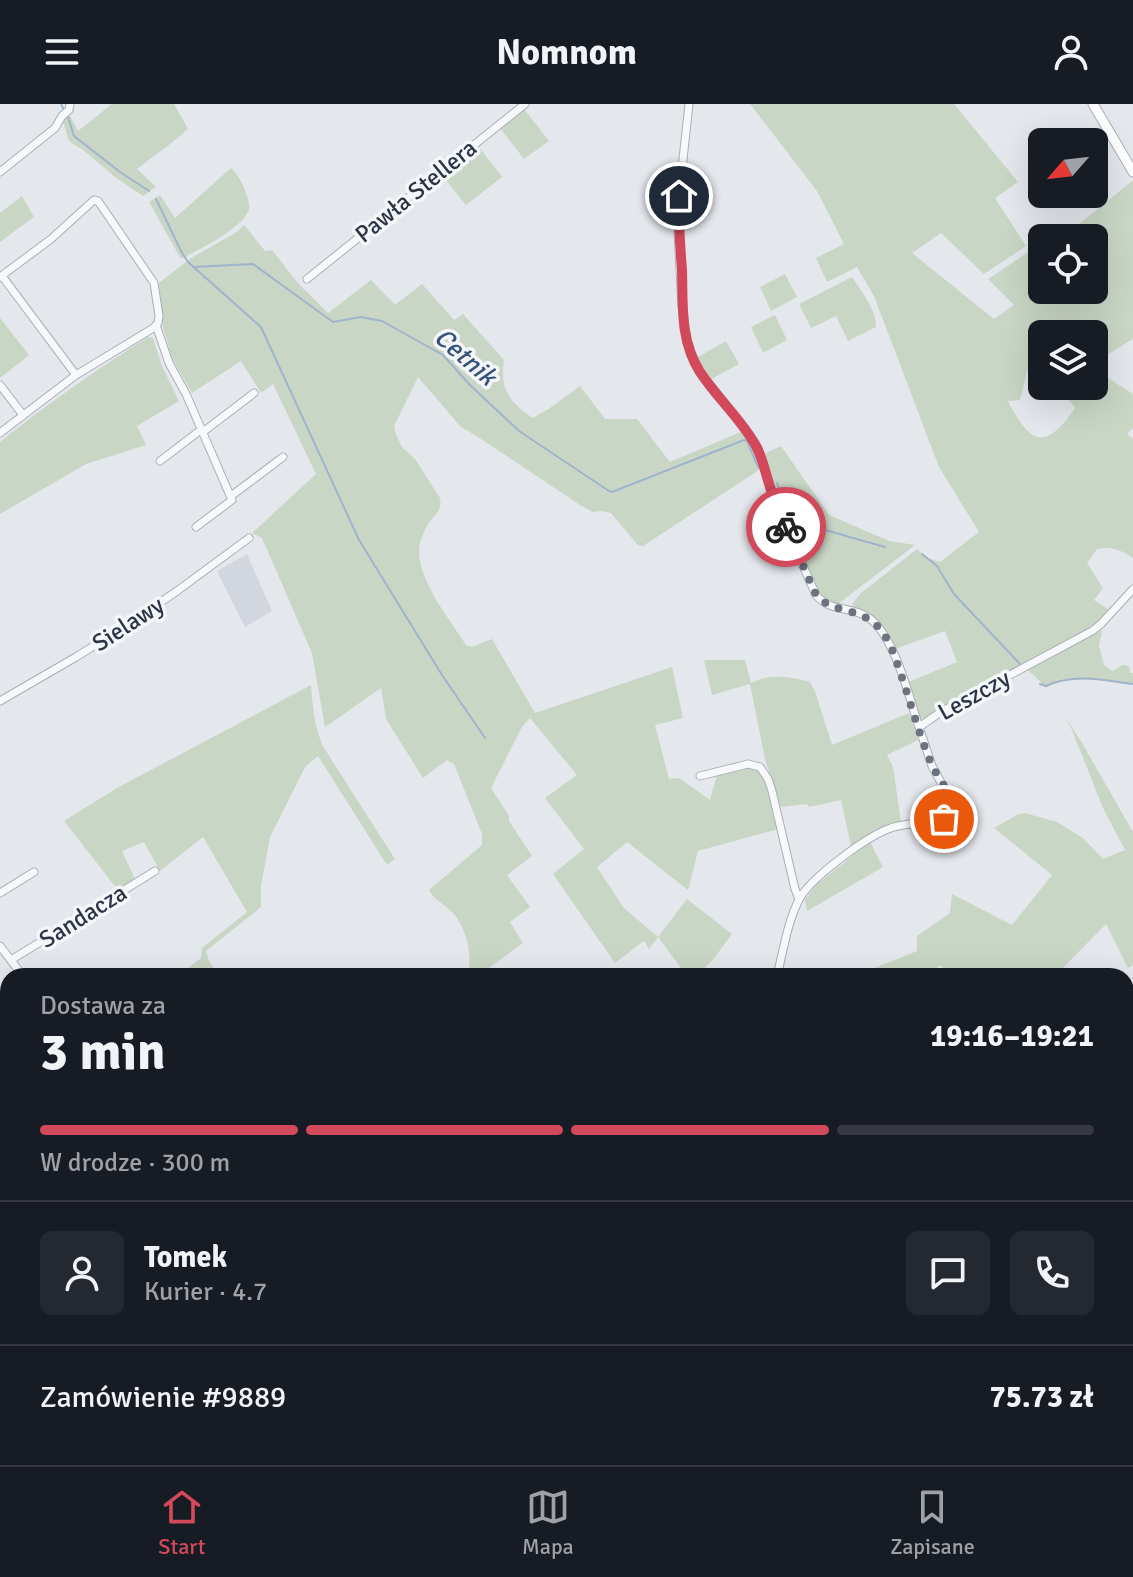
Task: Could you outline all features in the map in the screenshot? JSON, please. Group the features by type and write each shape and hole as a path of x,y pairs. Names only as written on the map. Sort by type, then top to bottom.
{"street":[{"path":"0,172 55,128 69,111 70,104"},
{"name":"Pawła Stellera","path":"307,279 525,104"},
{"path":"689,104 678,232 682,306 691,355 699,371 758,448 779,512 816,595 829,606 866,616 880,628 890,646 919,727"},
{"path":"1093,104 1131,165"},
{"path":"76,375 1,277 51,239 94,200 98,201 154,283 159,316 156,325 169,363 231,496 232,500 196,527"},
{"path":"0,433 76,375 156,325"},
{"path":"0,385 23,415"},
{"path":"160,461 254,393"},
{"path":"231,496 283,457"},
{"name":"Sielawy","path":"0,701 114,633 249,538"},
{"name":"Leszczy","path":"779,968 799,899 816,880 870,837 890,828 949,816 950,799 932,766 919,727 941,712 1092,631 1133,589"},
{"path":"700,776 748,764 754,764 763,771 772,791 799,899"},
{"name":"Sandacza","path":"11,960 155,871"},
{"path":"0,893 34,872"},
{"name":"Sandacza","path":"0,946 17,968"}],"shaded area":[{"path":"247,554 272,611 245,627 217,571"}],"green space":[{"path":"112,104 174,104 188,129 137,169 156,187 143,196 68,139 63,121 70,116 78,131"},
{"path":"750,104 954,104 1018,182 995,198 1026,246 984,274 941,233 912,253 994,319 1014,305 988,279 1028,252 1028,304 1108,304 1108,224 1079,224 1099,208 1108,208 1108,201 1133,182 1133,339 1108,354 1108,320 1028,320 1028,368 1020,400 1008,401 1024,426 1038,437 1055,432 1064,422 1075,408 1069,400 1108,400 1108,378 1133,394 1133,428 1127,434 1133,439 1133,558 1116,549 1102,548 1097,549 1087,563 1103,588 1094,600 1109,610 1096,625 926,719 920,718 906,683 957,662 945,631 895,649 878,624 853,607 853,603 861,593 917,549 925,557 940,562 979,532 939,467 874,296 857,267 827,282 816,258 844,244 817,191"},
{"path":"524,109 549,141 524,159 500,128"},
{"path":"478,146 502,177 466,205 441,174"},
{"path":"231,168 245,190 249,209 239,224 220,238 181,259 149,202 160,195 175,218"},
{"path":"22,196 34,217 0,242 0,213"},
{"path":"244,225 265,251 272,250 297,282 328,313 371,280 395,305 422,284 454,320 463,314 504,360 503,379 508,394 518,407 533,418 580,386 605,419 637,419 670,462 743,431 755,450 762,468 643,546 638,545 611,513 593,512 580,505 461,427 418,377 394,426 402,447 415,459 440,498 440,508 425,530 419,550 432,593 466,645 472,647 492,639 535,713 672,667 683,718 655,725 669,779 679,778 710,800 717,775 748,767 755,768 763,775 778,829 698,851 688,890 627,842 597,867 623,907 658,937 649,949 644,941 615,963 553,874 584,849 545,798 577,775 530,718 522,727 491,788 532,856 507,875 530,907 510,922 523,943 489,968 469,968 468,943 462,926 429,890 482,845 482,834 454,764 447,760 423,778 386,719 381,688 325,727 312,653 262,538 252,533 316,474 273,384 261,393 241,361 192,393 172,358 163,327 159,283 191,258"},
{"path":"785,274 797,297 771,311 760,287"},
{"path":"852,277 871,307 876,327 848,341 836,316 811,328 799,304"},
{"path":"775,315 787,340 763,353 751,327"},
{"path":"0,318 29,355 0,378"},
{"path":"148,337 153,338 161,364 179,401 137,426 146,445 86,464 0,514 0,442"},
{"path":"726,341 739,364 710,380 698,357"},
{"path":"781,446 829,515 889,541 915,545 838,604 826,601 818,592 781,510 764,454"},
{"path":"1102,630 1099,646 1104,665 1112,671 1123,665 1129,666 1130,673 1133,673 1133,685 1077,679 1046,688 1027,670"},
{"path":"704,660 745,660 751,683 780,676 810,682 832,745 909,713 918,740 887,755 893,767 901,822 881,828 851,846 841,800 809,807 807,804 780,807 765,759 750,684 712,695"},
{"path":"311,685 316,725 324,748 395,859 387,865 318,756 305,767 270,837 261,886 261,907 206,951 214,968 188,968 201,958 202,948 247,912 203,837 160,871 144,842 122,851 135,879 118,890 64,821 117,788"},
{"path":"1064,715 1133,832 1133,965 1128,968 1106,924 1063,968 943,968 941,965 937,968 875,968 917,951 917,936 950,913 952,894 1012,925 1052,875 994,828 1017,815 1025,813 1057,822 1083,838 1103,859 1125,850 1103,808"},
{"path":"870,842 883,867 807,911 805,900 816,885"},
{"path":"687,899 732,934 705,968 681,968 658,937"}],"waterway":[{"name":"Cetnik","path":"61,104 63,108"},
{"name":"Cetnik","path":"68,117 74,136 149,191"},
{"path":"156,199 188,262 261,327 359,540 442,675 485,738"},
{"name":"Cetnik","path":"193,267 253,264 333,322 361,317 382,321 443,355 519,431 609,491 744,440 758,467"},
{"name":"Cetnik","path":"777,483 790,520 885,547"},
{"name":"Cetnik","path":"922,554 937,566 954,594 1020,664"},
{"name":"Cetnik","path":"1040,684 1046,686 1078,679 1133,684"}],"way so far":[{"path":"786,527 821,601 866,616 880,628 890,646 932,766 950,799 951,810 944,819"}],"route":[{"path":"679,196 682,306 687,343 699,371 758,448 786,527"}]}
